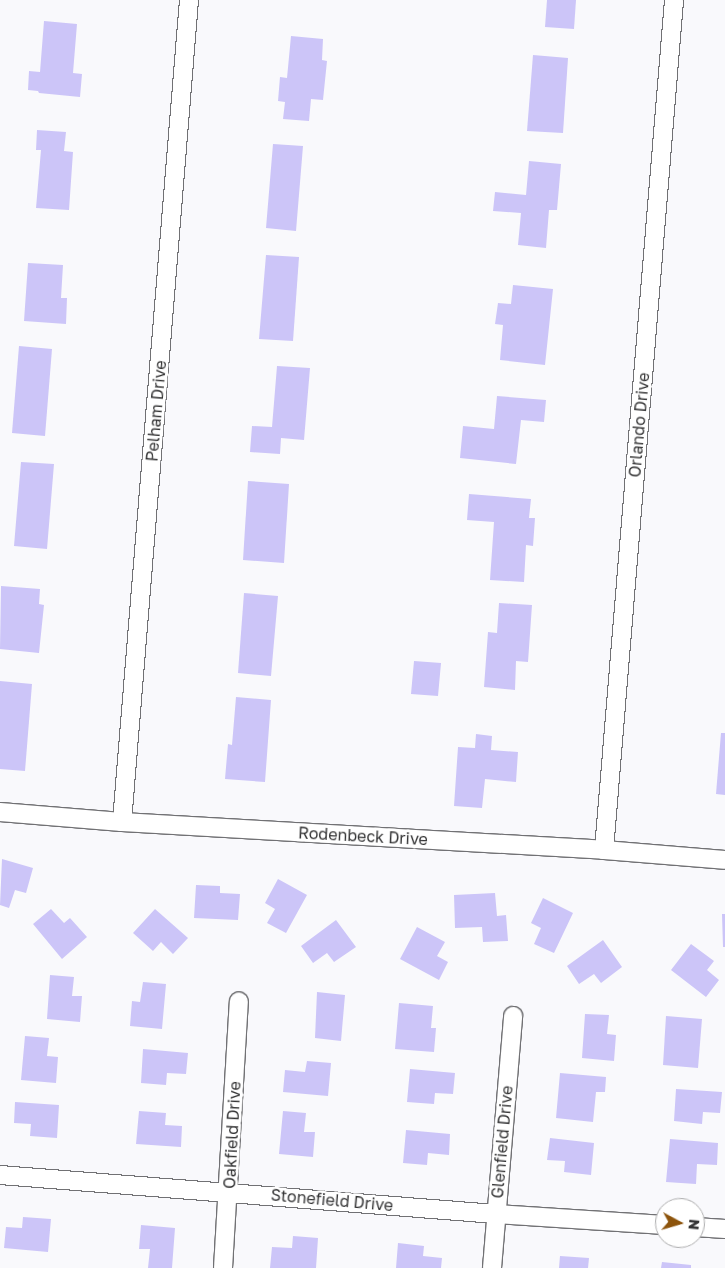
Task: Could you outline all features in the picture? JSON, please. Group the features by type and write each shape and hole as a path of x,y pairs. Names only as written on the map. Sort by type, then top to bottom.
{"street":[{"name":"Pelham Drive","path":"122,822 189,0"},
{"name":"Orlando Drive","path":"604,850 674,0"},
{"name":"Rodenbeck Drive","path":"0,812 122,822 604,850 725,860"},
{"name":"Oakfield Drive","path":"223,1268 239,1001"},
{"name":"Glenfield Drive","path":"492,1268 513,1016"},
{"name":"Stonefield Drive","path":"0,1175 228,1191 496,1214 655,1224"},
{"path":"705,1228 725,1229"}],"building":[{"path":"547,0 576,0 574,29 545,27"},
{"path":"44,21 77,24 73,73 82,74 80,97 39,93 38,91 28,90 29,71 40,72"},
{"path":"291,36 323,39 322,60 327,61 323,100 311,99 309,121 283,119 285,102 278,101 280,77 287,78"},
{"path":"533,55 568,58 563,133 527,131"},
{"path":"37,130 66,132 64,151 73,152 69,210 36,208 41,150 36,150"},
{"path":"273,144 303,146 296,231 266,228"},
{"path":"529,161 561,164 557,210 549,210 546,248 518,245 521,213 493,211 495,192 526,195"},
{"path":"266,255 299,257 293,341 259,339"},
{"path":"28,263 63,265 61,298 67,298 66,324 24,321"},
{"path":"513,285 553,289 545,365 500,360 503,325 495,324 498,303 511,304"},
{"path":"19,346 52,349 45,436 12,433"},
{"path":"277,366 310,368 304,440 281,438 280,454 250,452 252,426 272,427"},
{"path":"497,396 546,400 544,422 521,420 516,464 460,458 463,426 494,429"},
{"path":"21,462 54,464 47,549 14,546"},
{"path":"248,481 289,484 284,563 243,560"},
{"path":"469,494 531,499 529,518 535,518 533,546 526,545 524,582 490,580 494,522 467,520"},
{"path":"1,586 40,589 39,604 44,605 39,653 0,649"},
{"path":"244,593 278,596 271,676 238,673"},
{"path":"499,603 532,605 528,662 516,661 515,690 484,687 488,632 497,633"},
{"path":"414,661 441,663 438,696 411,694"},
{"path":"0,681 32,684 25,771 0,769"},
{"path":"236,697 271,700 265,782 225,779 228,744 232,745"},
{"path":"721,733 725,733 725,795 716,794"},
{"path":"476,734 492,736 491,750 518,752 516,782 485,779 482,808 454,806 458,747 475,748"},
{"path":"2,859 33,868 26,893 15,890 9,908 0,905"},
{"path":"278,879 307,895 286,933 267,923 275,909 265,903"},
{"path":"196,885 220,886 220,893 240,894 238,920 194,918"},
{"path":"495,893 497,916 506,915 508,941 483,942 482,927 455,928 454,895"},
{"path":"543,898 573,913 554,953 534,944 541,928 531,923"},
{"path":"51,909 64,923 70,918 87,937 62,959 33,924"},
{"path":"155,909 188,938 173,954 161,942 153,951 133,933"},
{"path":"722,914 725,914 725,947 723,947"},
{"path":"336,920 356,947 334,962 327,953 313,963 301,946"},
{"path":"417,927 445,942 437,956 448,962 439,980 400,959"},
{"path":"603,940 622,967 601,983 594,974 579,984 567,966"},
{"path":"691,944 714,961 707,970 719,980 706,997 671,970"},
{"path":"50,975 74,977 72,996 82,996 80,1022 47,1019"},
{"path":"143,982 166,984 162,1029 130,1026 132,1001 140,1002"},
{"path":"317,992 345,995 341,1041 315,1038"},
{"path":"399,1003 433,1006 431,1028 436,1028 434,1052 395,1049"},
{"path":"585,1014 609,1015 607,1034 616,1035 614,1061 582,1058"},
{"path":"666,1016 702,1019 698,1068 663,1065"},
{"path":"25,1036 49,1038 47,1056 58,1057 56,1083 21,1080"},
{"path":"143,1049 188,1053 186,1074 167,1073 166,1085 141,1083"},
{"path":"307,1061 331,1063 328,1096 283,1092 285,1070 305,1072"},
{"path":"410,1069 455,1073 453,1094 435,1093 434,1104 407,1102"},
{"path":"560,1073 606,1077 605,1092 596,1092 593,1122 556,1118"},
{"path":"676,1089 722,1092 720,1113 703,1112 702,1124 674,1121"},
{"path":"15,1102 59,1105 57,1138 30,1136 31,1124 14,1123"},
{"path":"139,1111 166,1113 165,1125 182,1126 181,1147 136,1144"},
{"path":"283,1111 306,1113 304,1132 315,1132 313,1157 279,1154"},
{"path":"406,1130 450,1134 449,1155 428,1153 427,1165 403,1163"},
{"path":"550,1138 594,1143 591,1175 564,1172 565,1161 547,1160"},
{"path":"670,1139 718,1143 717,1165 697,1164 696,1184 666,1182"},
{"path":"23,1217 51,1219 48,1252 4,1248 6,1227 22,1228"},
{"path":"141,1225 175,1228 172,1268 148,1268 150,1249 139,1249"},
{"path":"293,1236 318,1238 316,1268 270,1268 272,1247 292,1248"},
{"path":"398,1243 424,1246 423,1256 442,1258 441,1268 396,1268"},
{"path":"560,1256 589,1258 588,1268 559,1268"},
{"path":"662,1262 691,1265 691,1268 661,1268"}]}
